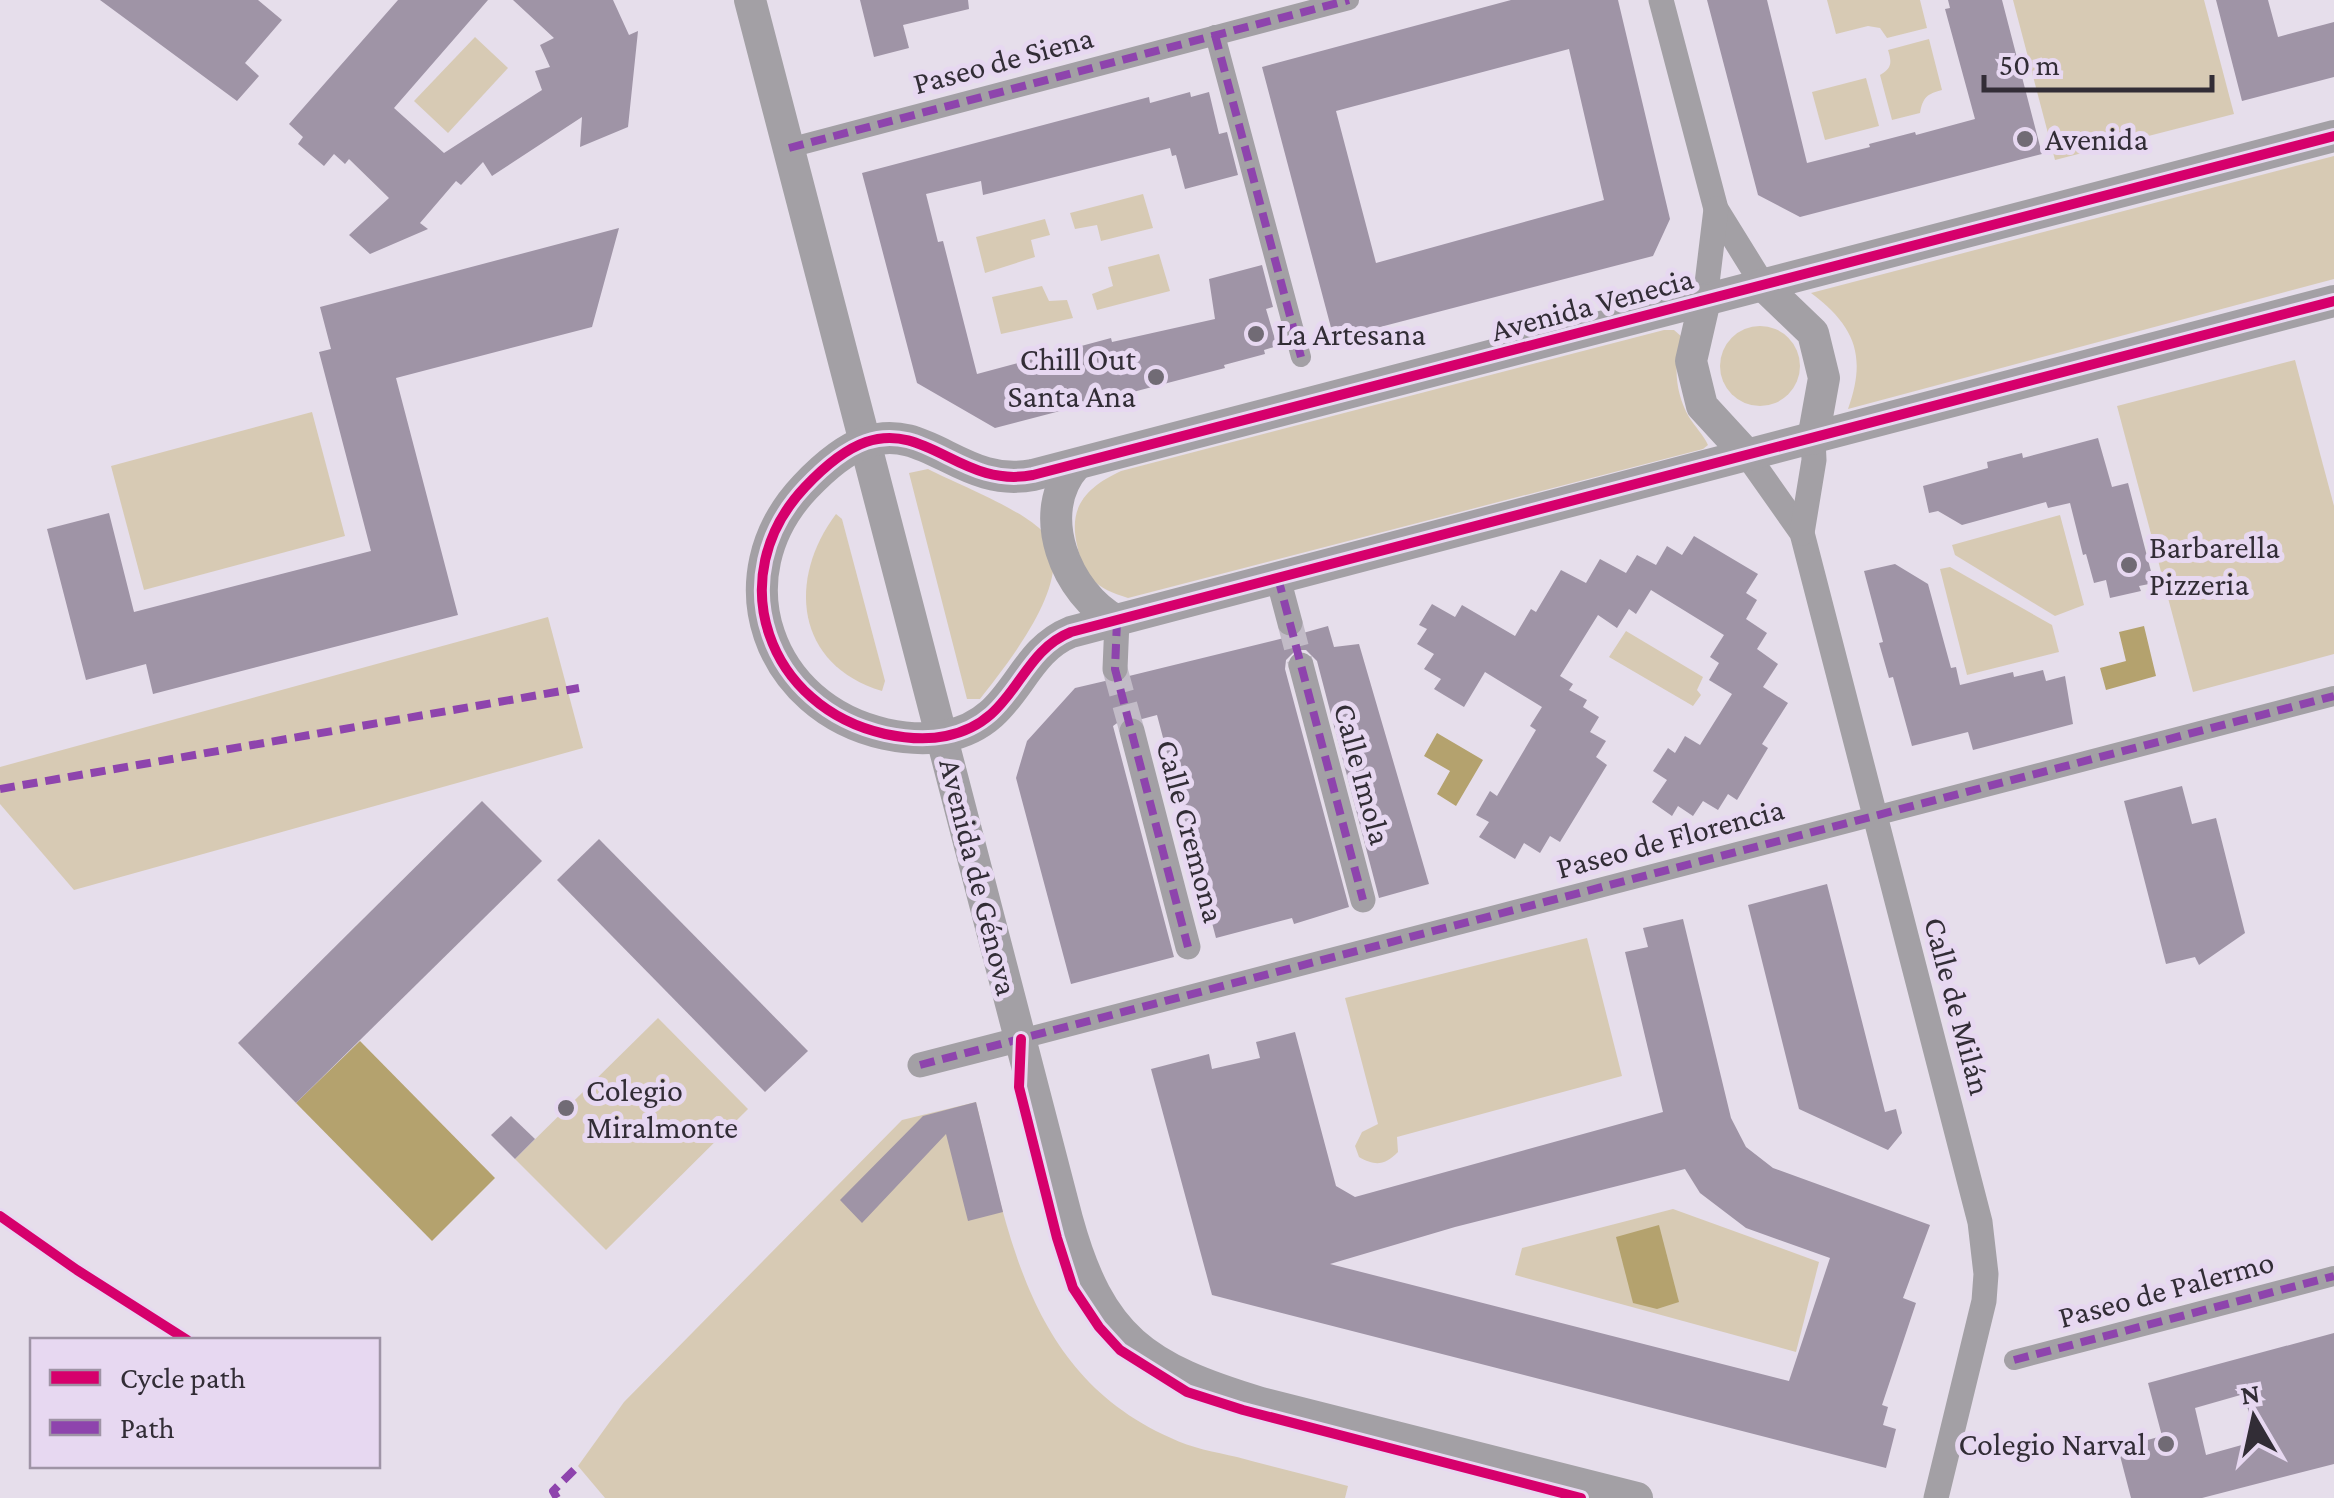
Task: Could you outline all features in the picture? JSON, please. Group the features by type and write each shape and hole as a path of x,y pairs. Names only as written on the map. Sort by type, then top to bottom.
{"street":[{"name":"Avenida de Génova","path":"750,0 1082,1269 1106,1316 1145,1353 1190,1378 1261,1403 1637,1498"},
{"name":"Paseo de Siena","path":"789,148 1349,0"},
{"path":"1661,0 1716,209 1763,285 1813,333 1824,378 1814,439"},
{"path":"1215,35 1301,357"},
{"name":"Avenida Venecia","path":"866,442 906,439 979,473 1020,478 2334,136"},
{"path":"1716,209 1704,300 1690,360 1702,406 1746,455"},
{"path":"866,442 829,464 782,517 762,574 762,606 768,635 797,685 840,718 893,735 944,737 980,724 995,712 1042,651 1060,636 2334,301"},
{"name":"Calle de Milán","path":"1802,533 1814,439"},
{"name":"Calle de Milán","path":"1746,455 1802,533 1973,1190 1984,1248 1982,1310 1936,1498"},
{"path":"1076,465 1068,474 1057,508 1062,550 1082,594 1117,621"},
{"path":"1278,578 1290,623"},
{"path":"1115,668 1117,621"},
{"name":"Calle Imola","path":"1301,665 1363,900"},
{"name":"Paseo de Florencia","path":"1021,1039 2334,696"},
{"name":"Calle Cremona","path":"1132,731 1188,947"},
{"path":"920,1065 1021,1039"},
{"name":"Paseo de Palermo","path":"2014,1360 2334,1276"}],"shaded area":[{"path":"1827,0 1920,0 1927,28 1887,38 1880,28 1868,26 1836,34"},
{"path":"2013,0 2204,0 2234,114 2055,160"},
{"path":"475,37 508,68 448,133 414,101"},
{"path":"1929,39 1942,90 1926,97 1920,113 1892,120 1880,75 1890,65 1888,50"},
{"path":"1866,78 1879,126 1825,140 1812,92"},
{"path":"2334,156 2334,279 1848,409 1856,373 1853,344 1838,318 1811,293"},
{"path":"1143,194 1153,228 1101,241 1097,225 1075,229 1070,213"},
{"path":"1045,219 1050,235 1031,240 1035,257 985,273 976,237"},
{"path":"1159,254 1170,291 1097,310 1092,294 1113,286 1108,267"},
{"path":"1042,286 1049,301 1067,300 1073,318 1001,334 992,297"},
{"path":"1760,326 1775,329 1788,338 1797,351 1797,381 1788,394 1775,403 1760,406 1745,403 1732,394 1723,381 1720,366 1723,351 1732,338 1745,329"},
{"path":"1674,330 1682,337 1677,358 1678,388 1684,408 1708,445 1703,449 1128,598 1100,586 1083,566 1075,531 1078,509 1090,491 1121,471"},
{"path":"2295,360 2334,506 2334,654 2193,692 2117,406"},
{"path":"312,412 345,536 144,590 111,466"},
{"path":"928,469 1022,515 1044,533 1053,551 1053,572 1035,619 980,699 967,699 909,473"},
{"path":"836,514 842,519 885,681 882,691 853,679 831,662 816,641 808,617 810,565"},
{"path":"2060,515 2084,605 2055,616 1955,555 1952,545"},
{"path":"1950,567 2052,625 2059,652 1967,675 1940,569"},
{"path":"548,617 583,748 74,890 0,804 0,767"},
{"path":"2144,626 2156,676 2106,690 2100,668 2126,661 2119,632"},
{"path":"1626,631 1703,677 1697,690 1701,695 1693,706 1609,657"},
{"path":"1437,733 1483,760 1456,806 1437,794 1450,771 1424,756"},
{"path":"1587,938 1622,1076 1397,1137 1398,1152 1384,1162 1359,1157 1355,1146 1362,1132 1378,1124 1345,998"},
{"path":"658,1018 748,1109 606,1250 515,1159"},
{"path":"360,1041 495,1178 432,1241 296,1103"},
{"path":"976,1102 1000,1203 1033,1297 1056,1340 1085,1378 1123,1411 1171,1438 1348,1486 1345,1498 605,1498 578,1466 624,1402 902,1120"},
{"path":"1673,1209 1819,1262 1796,1352 1515,1275 1522,1248"},
{"path":"1659,1225 1679,1302 1657,1309 1633,1303 1616,1237"}],"building":[{"path":"100,0 258,0 282,20 245,63 259,76 237,101"},
{"path":"398,0 488,0 394,108 444,153 542,90 535,71 550,67 540,45 554,38 513,0 613,0 629,35 638,31 628,127 580,147 582,117 492,176 483,162 461,185 456,181 420,223 428,229 370,254 349,235 389,198 349,159 345,164 334,154 324,166 298,144 303,137 289,124"},
{"path":"860,0 968,0 969,9 903,25 909,48 874,57"},
{"path":"1511,0 1618,0 1670,219 1653,256 1334,339 1262,67","holes":["1569,49 1604,200 1376,263 1336,111"]},
{"path":"1707,0 1767,0 1807,163 1975,119 1945,9 1950,8 1948,0 2002,0 2042,154 1800,217 1758,195"},
{"path":"2216,0 2268,0 2278,37 2334,22 2334,77 2242,101"},
{"path":"1190,92 1191,97 1209,92 1219,134 1227,132 1238,175 1185,189 1176,155 1172,156 1170,148 983,195 981,181 926,194 938,242 943,241 977,374 1111,338 1112,342 1215,319 1209,279 1262,265 1273,307 1266,309 1277,346 1264,350 1265,354 1224,365 1225,368 995,428 917,383 862,173 1149,97 1150,103"},
{"path":"619,228 592,327 396,378 458,615 153,694 146,664 86,680 47,529 109,513 134,612 371,551 319,352 331,349 320,307"},
{"path":"2098,438 2112,487 2128,483 2154,583 2139,586 2141,591 2110,598 2106,580 2094,583 2070,503 2048,508 2046,502 1962,525 1938,511 1929,513 1923,486 1988,468 1987,462 2022,453 2023,458"},
{"path":"1694,536 1758,574 1746,593 1757,600 1746,619 1767,633 1757,649 1778,664 1763,687 1788,703 1762,744 1768,748 1737,800 1728,794 1718,810 1703,801 1693,816 1678,806 1672,816 1652,802 1667,780 1653,771 1668,748 1675,753 1685,736 1700,745 1732,694 1709,680 1719,663 1710,657 1724,635 1651,590 1636,614 1629,609 1617,628 1598,615 1560,676 1573,684 1569,690 1587,700 1583,707 1599,717 1590,732 1606,741 1596,757 1607,765 1560,842 1550,836 1540,853 1524,843 1515,859 1479,837 1489,822 1476,815 1490,791 1497,796 1536,730 1530,726 1542,707 1485,672 1464,707 1434,689 1441,679 1424,669 1434,654 1417,644 1427,629 1419,625 1432,604 1455,617 1462,605 1515,636 1531,609 1536,612 1561,570 1586,583 1600,559 1626,573 1637,555 1656,565 1667,546 1682,555"},
{"path":"1895,564 1928,584 1951,668 1956,667 1960,685 2013,672 2014,677 2043,670 2046,681 2065,676 2073,724 1973,750 1968,732 1912,746 1879,643 1883,642 1864,571"},
{"path":"1328,626 1334,647 1359,644 1429,884 1379,898 1317,661 1306,650 1296,650 1286,660 1285,669 1349,907 1294,924 1292,918 1216,938 1157,715 1142,719 1127,716 1113,726 1174,957 1071,984 1016,778 1027,741 1075,688 1105,681 1122,684 1129,676 1293,639"},
{"path":"2182,786 2192,824 2216,818 2245,933 2199,965 2195,957 2166,964 2124,801"},
{"path":"482,801 542,861 296,1103 238,1043"},
{"path":"599,839 808,1051 765,1092 557,880"},
{"path":"1827,884 1885,1112 1896,1109 1902,1133 1888,1150 1799,1109 1748,905"},
{"path":"1683,919 1731,1118 1746,1147 1773,1168 1930,1225 1903,1298 1916,1303 1882,1405 1888,1407 1883,1425 1896,1429 1886,1468 1212,1295 1151,1069 1209,1054 1212,1069 1260,1058 1256,1042 1295,1032 1336,1186 1355,1197 1663,1112 1625,952 1648,947 1643,928","holes":["1685,1169 1700,1193 1746,1228 1830,1258 1789,1381 1330,1264 1455,1227"]},
{"path":"976,1102 1003,1212 968,1221 946,1134 862,1223 840,1200 923,1116"},
{"path":"511,1116 535,1139 515,1159 491,1135"},
{"path":"2334,1333 2334,1464 2202,1498 2131,1498 2118,1448 2162,1436 2148,1383","holes":["2244,1394 2256,1441 2206,1455 2195,1408"]}],"tunnel":[{"path":"1290,623 1301,665"},
{"path":"1115,669 1132,731"}],"marked path":[{"path":"789,148 1349,0"},
{"path":"1215,35 1301,357"},
{"path":"1278,578 1363,900"},
{"path":"1117,621 1115,669 1188,947"},
{"path":"0,789 579,688"},
{"path":"920,1065 2334,696"},
{"path":"2014,1360 2334,1276"},
{"path":"557,1498 553,1491 578,1466"}],"cycle path":[{"path":"2334,136 1033,475 1008,477 986,473 908,440 866,442 841,455 818,474 779,522 765,560 762,598 769,634 786,668 811,697 844,720 885,734 946,736 988,717 1038,656 1071,632 2334,301"},
{"path":"1021,1039 1019,1087 1057,1238 1073,1288 1120,1350 1187,1392 1243,1410 1581,1498"},
{"path":"0,1216 184,1338"}],"place":[{"name":"Avenida","path":"2025,139"},
{"name":"La Artesana","path":"1256,334"},
{"name":"Chill Out Santa Ana","path":"1156,377"},
{"name":"Barbarella Pizzeria","path":"2129,565"},
{"name":"Colegio Miralmonte","path":"566,1108"},
{"name":"Colegio Narval","path":"2166,1444"}]}
